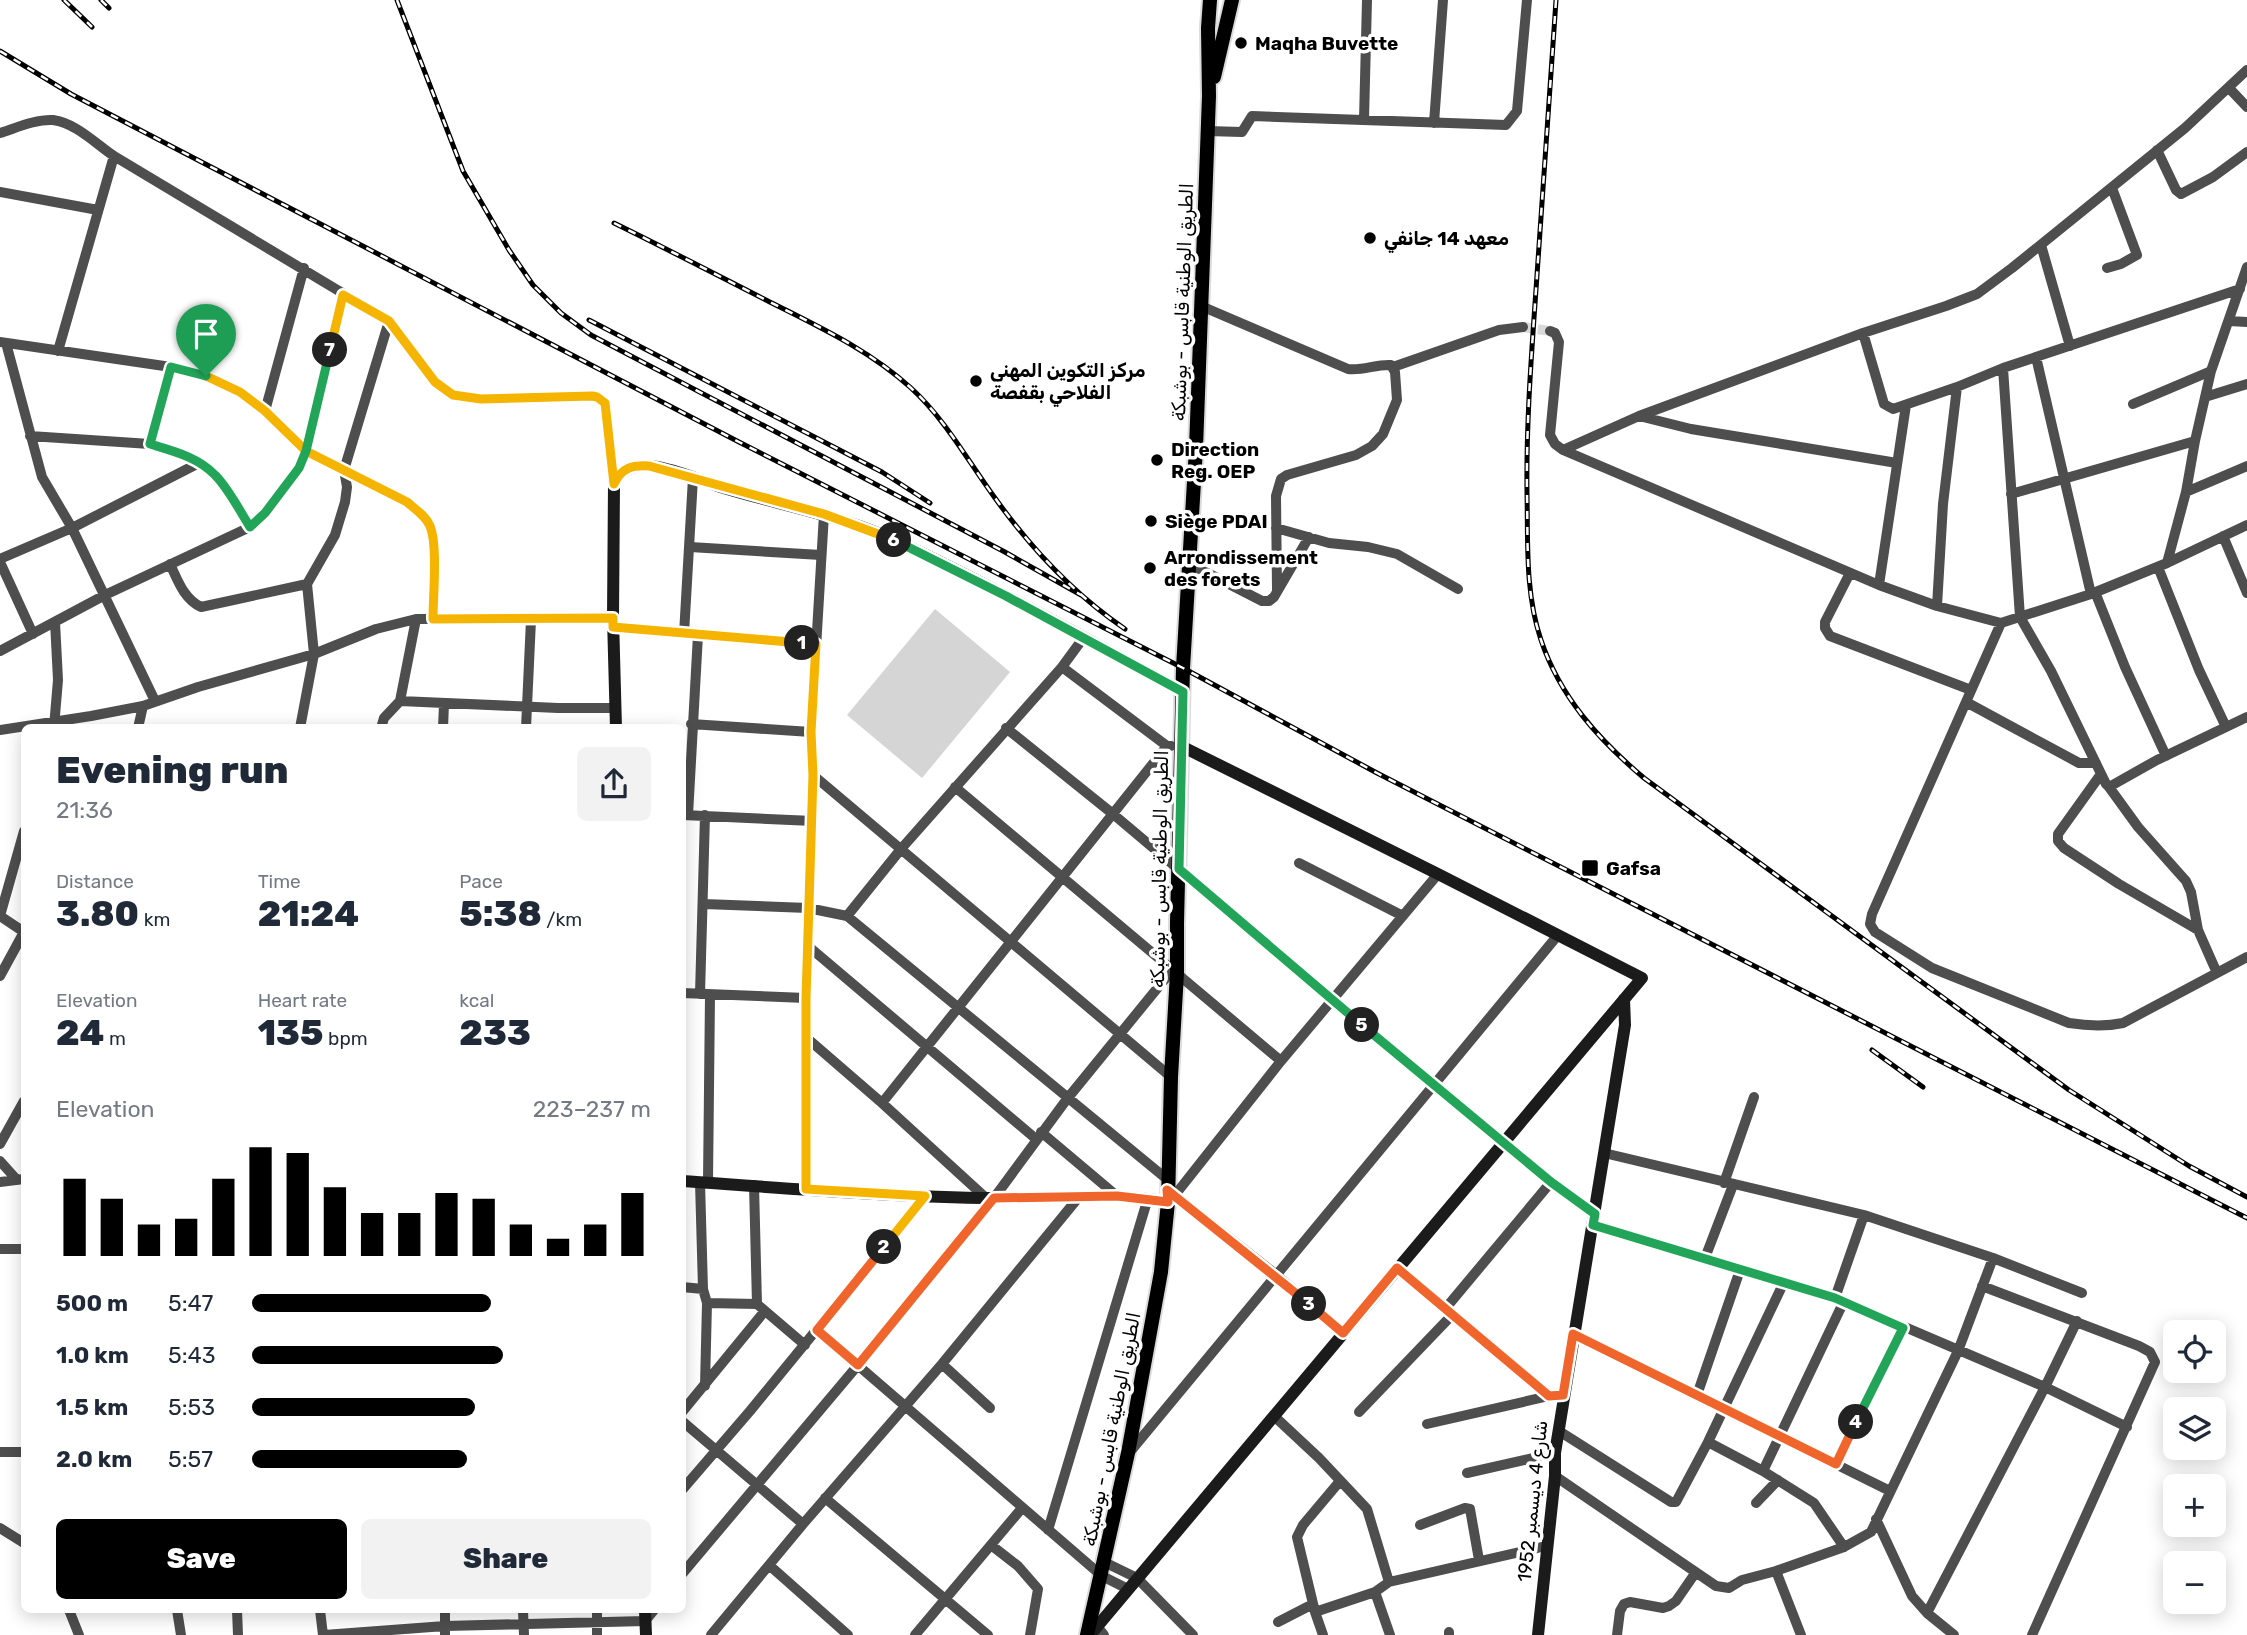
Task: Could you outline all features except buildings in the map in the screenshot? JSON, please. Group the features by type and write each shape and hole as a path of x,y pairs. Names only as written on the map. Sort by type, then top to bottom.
{"main road":[{"name":"الطريق الوطنية قابس - بوشبكة","path":"1095,1633 1103,1569 1128,1453 1161,1272 1170,1192 1171,1077 1179,869 1174,746 1183,692 1190,564 1208,131 1210,0"},
{"name":"الطريق الوطنية قابس - بوشبكة","path":"1209,96 1232,0"}],"street":[{"path":"1364,120 1367,0"},
{"path":"1434,123 1443,0"},
{"path":"1208,131 1242,132 1252,116 1506,125 1517,111 1527,0"},
{"path":"1563,450 1639,416 1863,332 1946,306 1977,293 2112,188 2247,70"},
{"path":"2229,88 2247,107"},
{"path":"0,133 40,121 54,120 73,127 114,156 389,321 435,382 453,395 481,399 592,396 601,399 605,403 614,484 613,623 616,724"},
{"path":"2157,150 2176,190 2181,194 2213,177 2247,152"},
{"path":"58,351 114,156"},
{"path":"2107,268 2137,255 2112,188"},
{"path":"0,192 98,210"},
{"path":"2041,245 2070,346"},
{"path":"2226,727 2199,670 2163,565 2186,492 2194,442 2211,371 2247,267"},
{"path":"265,411 304,268"},
{"path":"1863,332 1885,405 1893,409 2003,368 2240,289"},
{"path":"0,651 105,595 250,527 284,489 299,468 306,451 343,295"},
{"path":"1201,306 1348,369 1357,370 1385,365 1393,367 1499,330 1523,327"},
{"path":"301,724 314,654 307,584 335,535 345,502 344,470 389,321"},
{"path":"2229,321 2247,322"},
{"path":"1550,331 1555,333 1559,342 1550,435 1563,450 1850,573 1937,606 2001,623 2093,593 2163,565 2247,525"},
{"path":"156,702 72,528 42,477 3,342 171,367 206,376 240,392 265,411 306,451 407,502 422,514 429,525 433,540 433,619"},
{"path":"2036,357 2093,593 2166,756"},
{"path":"150,444 171,367"},
{"path":"1277,590 1276,496 1281,479 1356,455 1372,446 1383,434 1397,400 1393,367"},
{"path":"2003,368 2020,617 2051,671 2109,787 2138,827 2186,881 2191,892 2198,930 2217,973"},
{"path":"2133,404 2211,371"},
{"path":"2205,397 2247,384"},
{"path":"1937,606 1943,503 1957,387"},
{"path":"1879,585 1906,405"},
{"path":"1639,416 1691,429 1897,463"},
{"path":"30,436 150,444 181,454 216,476 250,527"},
{"path":"2011,494 2194,442"},
{"path":"33,634 0,561 72,528 199,463"},
{"path":"614,484 622,472 636,465 649,466 824,514 911,547 1183,692"},
{"path":"2186,492 2247,466"},
{"path":"684,634 693,478"},
{"path":"806,1189 806,998 813,821 811,732 824,514"},
{"path":"1276,528 1396,554 1458,589"},
{"path":"2223,536 2247,593"},
{"path":"1190,564 1262,601 1269,601 1309,537"},
{"path":"690,547 821,555"},
{"path":"170,564 179,585 191,602 201,607 307,584"},
{"path":"1850,573 1825,622 1830,636 1971,690"},
{"path":"382,724 384,718 400,701 416,619"},
{"path":"60,724 143,706 314,654 376,629 416,619 613,623 684,634 816,644"},
{"path":"526,724 531,620"},
{"path":"55,622 58,680 55,724"},
{"path":"2001,623 1872,915 1870,924 1875,933 1931,968 2069,1023 2089,1026 2108,1027 2123,1023 2247,957"},
{"path":"686,800 698,635"},
{"path":"847,916 901,849 1062,667 1084,637"},
{"path":"1062,667 1174,746 1438,873 1642,978 1137,1578 1095,1633"},
{"path":"400,701 616,708"},
{"path":"1966,702 2079,763 2096,763"},
{"path":"443,724 444,704"},
{"path":"139,724 143,706"},
{"path":"2109,787 2247,717"},
{"path":"691,724 811,732"},
{"path":"0,730 21,728"},
{"path":"1006,728 1179,869 1594,1220 1740,1270 1840,1299 2045,1387 2127,1427"},
{"path":"882,1102 1113,814 1174,746"},
{"path":"2101,774 2058,834 2058,841 2064,848 2119,884 2198,930"},
{"path":"813,775 1171,1077"},
{"path":"955,787 1280,1061"},
{"path":"686,815 813,821"},
{"path":"705,816 703,1289 708,1303 705,1386"},
{"path":"21,842 0,916 21,930"},
{"path":"1299,863 1403,916"},
{"path":"686,1181 990,1198 1147,1198 1170,1192 1438,873"},
{"path":"704,904 808,908 847,916 1067,1099 1170,1192 1343,1333"},
{"path":"1128,1453 1558,935"},
{"path":"0,976 21,938"},
{"path":"808,946 928,1048 1117,1196"},
{"path":"686,1569 858,1365 1067,1099 1175,971"},
{"path":"686,993 806,998"},
{"name":"شارع 4 ديسمبر 1952","path":"1538,1635 1555,1476 1555,1453 1625,1025 1624,999"},
{"path":"808,1039 990,1198"},
{"path":"1705,1258 1754,1097"},
{"path":"0,1144 21,1106"},
{"path":"1604,1153 1864,1215 1993,1258 2082,1293"},
{"path":"0,1161 21,1180"},
{"path":"0,1182 21,1180"},
{"path":"1359,1412 1448,1312 1551,1182"},
{"path":"686,1407 705,1386 761,1308 754,1185"},
{"path":"686,1485 805,1345 925,1196"},
{"path":"711,1635 825,1498 942,1364 1078,1198"},
{"path":"1048,1530 1147,1198"},
{"path":"1763,1471 1840,1299 1864,1215"},
{"path":"0,1249 21,1249"},
{"path":"1555,1476 1716,1586 1726,1589 1742,1580 1844,1547 1869,1534 1877,1519 1958,1351 1993,1258"},
{"path":"1397,1268 1549,1396"},
{"path":"1697,1395 1740,1270"},
{"path":"1559,1431 1673,1503 1679,1498 1708,1442 1784,1282"},
{"path":"1982,1286 2146,1349 2154,1356 2155,1362 2032,1635"},
{"path":"686,1287 703,1289"},
{"path":"708,1303 761,1308 805,1345"},
{"path":"1927,1613 2077,1321"},
{"path":"1836,1464 1903,1328"},
{"path":"817,1330 1048,1530 1128,1589"},
{"path":"1573,1334 1890,1491"},
{"path":"942,1364 990,1408"},
{"path":"1427,1424 1563,1395"},
{"path":"1274,1416 1319,1458 1367,1509 1389,1582"},
{"path":"686,1424 803,1524"},
{"path":"1708,1442 1763,1471 1814,1503 1844,1547"},
{"path":"0,1452 21,1452"},
{"path":"1467,1473 1555,1453"},
{"path":"1756,1503 1778,1480"},
{"path":"1323,1635 1297,1536 1340,1481"},
{"path":"825,1498 988,1635"},
{"path":"915,1635 1022,1508"},
{"path":"1420,1525 1465,1508 1470,1509 1479,1560"},
{"path":"1877,1519 1912,1595 1927,1613 1954,1635"},
{"path":"0,1528 21,1541"},
{"path":"991,1545 1017,1566 1038,1589 1030,1635"},
{"path":"1278,1622 1314,1608 1375,1592 1389,1582 1546,1546"},
{"path":"769,1565 848,1635"},
{"path":"1103,1569 1137,1578 1193,1635"},
{"path":"1776,1571 1801,1635"},
{"path":"1617,1635 1620,1611 1624,1604 1630,1602 1663,1608 1668,1606 1676,1601 1696,1572"},
{"path":"1375,1592 1390,1635"},
{"path":"70,1613 79,1635"},
{"path":"177,1613 181,1635"},
{"path":"237,1613 238,1635"},
{"path":"320,1613 324,1635 524,1630 645,1616 646,1635"},
{"path":"445,1613 445,1631"},
{"path":"597,1613 597,1635"}],"shaded area":[{"path":"935,609 1010,672 922,778 847,715"}],"tunnel":[{"path":"1523,327 1550,331"}],"railway":[{"path":"64,0 92,27"},
{"path":"101,0 109,8"},
{"path":"397,0 463,171 509,250 533,285 561,313 591,335 1003,551 1081,595"},
{"path":"1556,0 1530,384 1527,493 1528,567 1532,604 1541,640 1559,680 1570,699 1597,733 1644,778 2069,1090 2189,1166 2247,1197"},
{"path":"0,51 71,94 739,442 1183,668 1377,773 2247,1218"},
{"path":"614,223 823,329 895,374 935,413 1038,552 1071,586 1125,629"},
{"path":"589,320 882,472 930,503"},
{"path":"1872,1050 1923,1087"}],"place":[{"name":"Maqha Buvette","path":"1241,43"},
{"name":"معهد 14 جانفي","path":"1370,238"},
{"name":"مركز التكوين المهني الفلاحي بقفصة","path":"976,381"},
{"name":"Direction Reg. OEP","path":"1157,460"},
{"name":"Siège PDAI","path":"1151,521"},
{"name":"Arrondissement des forets","path":"1150,568"},
{"name":"Gafsa","path":"1590,868"}],"route":[{"path":"206,376 171,367 150,444 181,454 216,476 250,527 284,489 299,468 306,451 343,295 389,321 435,382 453,395 481,399 592,396 601,399 605,403 614,484 618,475 629,468 636,465 649,466 824,514 863,528 911,547 1183,692 1179,869 1503,1143 1595,1214 1593,1225 1835,1298 1903,1328 1836,1464 1573,1334 1563,1395 1549,1396 1397,1268 1343,1333 1275,1275 1167,1190 1168,1202 1117,1196 994,1198 858,1365 817,1330 925,1196 806,1189 806,998 813,821 811,732 816,644 613,627 613,618 433,619 433,540 429,525 422,514 407,502 306,451 265,411 240,392 206,376"}]}
